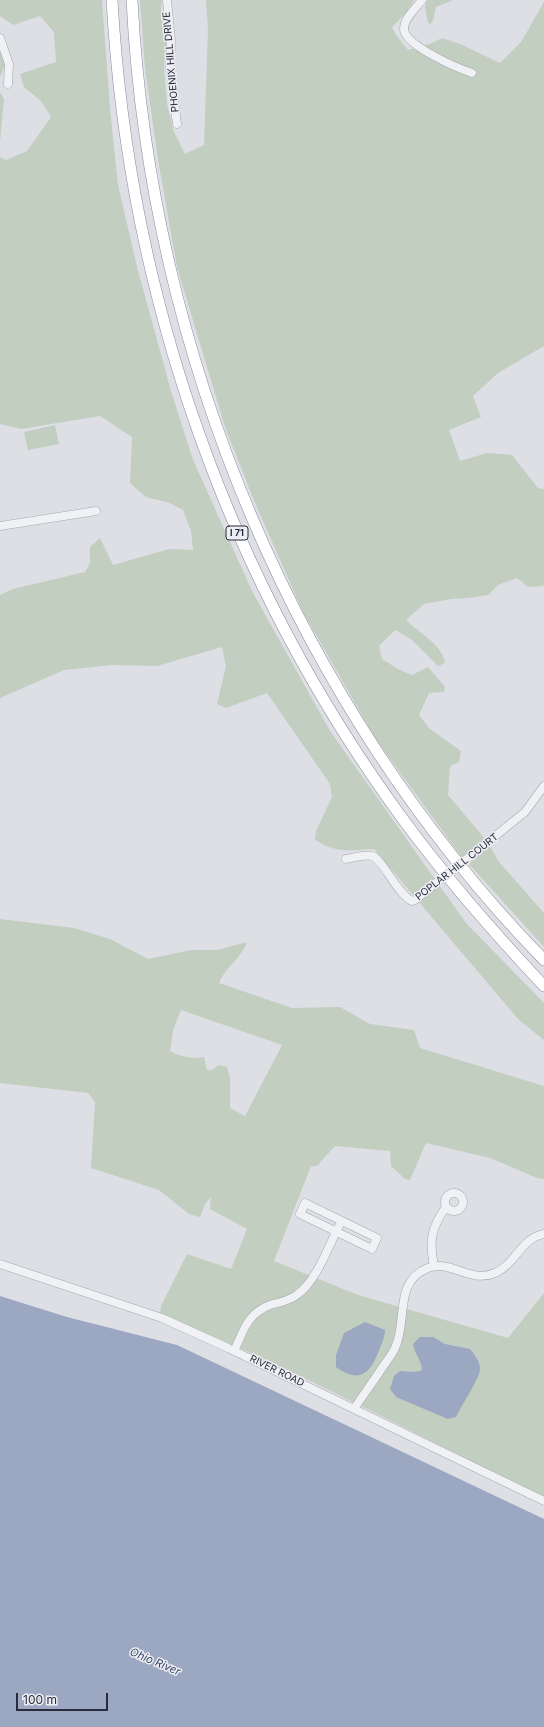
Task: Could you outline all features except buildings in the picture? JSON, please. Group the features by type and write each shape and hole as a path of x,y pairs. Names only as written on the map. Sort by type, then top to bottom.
{"highway":[{"name":"I 71","path":"112,0 125,131 146,250 176,368 194,424 229,514 249,559 284,628 333,714 365,764 405,822 433,859 471,906 544,986"},
{"name":"I 71","path":"132,0 141,106 150,170 167,256 196,364 223,444 248,508 296,612 327,669 364,729 404,789 479,888 544,960"}],"street":[{"name":"PHOENIX HILL DRIVE","path":"167,0 171,41 170,68 177,124"},
{"path":"422,0 406,21 404,32 407,37 422,49 472,73"},
{"path":"0,38 9,64 8,84"},
{"path":"0,526 96,511"},
{"name":"POPLAR HILL COURT","path":"346,859 368,856 376,858 401,893 412,901 415,900 525,812 544,786"},
{"path":"305,1203 342,1221 377,1238 372,1249 300,1214 305,1203"},
{"path":"434,1266 431,1251 433,1232 436,1223 446,1207"},
{"path":"234,1351 253,1314 266,1307 291,1299 307,1286 313,1278 342,1221"},
{"path":"354,1409 394,1350 399,1338 402,1301 406,1288 415,1275 434,1266 446,1266 472,1276 487,1276 495,1273 508,1264 532,1237 544,1234"},
{"name":"RIVER ROAD","path":"0,1264 158,1317 234,1351 544,1500"}],"green space":[{"path":"0,0 102,0 110,109 118,185 137,267 171,391 193,460 253,593 330,731 466,923 544,1003 544,1040 518,1019 374,849 337,849 315,840 316,831 332,797 330,784 267,693 226,708 217,704 226,666 222,647 157,666 113,665 64,670 0,698 0,595 13,589 85,572 90,563 90,547 100,538 113,565 169,549 193,550 191,531 183,510 170,503 146,497 130,483 132,437 100,416 21,429 0,424 0,157 6,160 27,151 51,117 41,101 24,87 20,74 56,62 54,32 40,16 13,25 0,16"},
{"path":"140,0 162,0 161,9 166,44 164,68 167,104 174,132 185,154 204,145 208,30 206,0 414,0 406,13 392,27 396,35 408,50 430,44 442,38 460,44 500,63 521,42 544,2 544,346 498,373 473,396 481,417 449,430 460,461 487,453 512,455 538,488 544,489 544,585 528,587 517,578 498,585 488,595 424,604 406,620 440,650 445,663 438,666 411,639 395,630 379,646 382,659 398,669 412,675 428,667 445,687 444,692 429,693 419,715 430,729 461,751 459,762 450,766 448,795 486,840 463,859 375,738 303,612 255,503 225,427 177,267 158,160 145,68"},
{"path":"427,0 453,0 436,7 433,21 430,24 428,23 425,7"},
{"path":"0,48 5,65 0,77"},
{"path":"0,92 4,99 0,142"},
{"path":"55,425 59,444 28,450 24,432"},
{"path":"490,846 499,862 544,913 544,947 469,864"},
{"path":"0,919 74,928 110,939 148,959 191,950 217,950 247,942 241,953 226,971 219,983 292,1008 340,1007 370,1024 414,1030 420,1048 544,1086 544,1179 537,1178 490,1158 426,1143 410,1180 405,1179 391,1166 390,1151 335,1146 317,1166 311,1166 274,1261 358,1295 508,1338 544,1293 544,1497 307,1379 211,1335 162,1315 160,1313 161,1306 187,1254 231,1269 247,1229 210,1209 211,1197 205,1204 200,1217 189,1214 159,1190 91,1168 95,1102 88,1093 0,1083","holes":["181,1010 282,1045 245,1116 230,1108 230,1078 227,1067 219,1065 212,1070 207,1070 204,1057 187,1057 170,1051 173,1030"]}],"water":[{"name":"Ohio River","path":"0,1296 67,1317 177,1345 544,1519 544,1727 0,1727"},
{"path":"365,1322 385,1330 384,1335 377,1356 369,1369 359,1375 352,1375 336,1367 336,1355 344,1333"},
{"path":"420,1337 433,1337 445,1344 470,1349 478,1360 480,1366 479,1373 456,1417 448,1419 396,1397 390,1389 394,1376 400,1371 415,1372 422,1370 421,1363 413,1344"}]}
